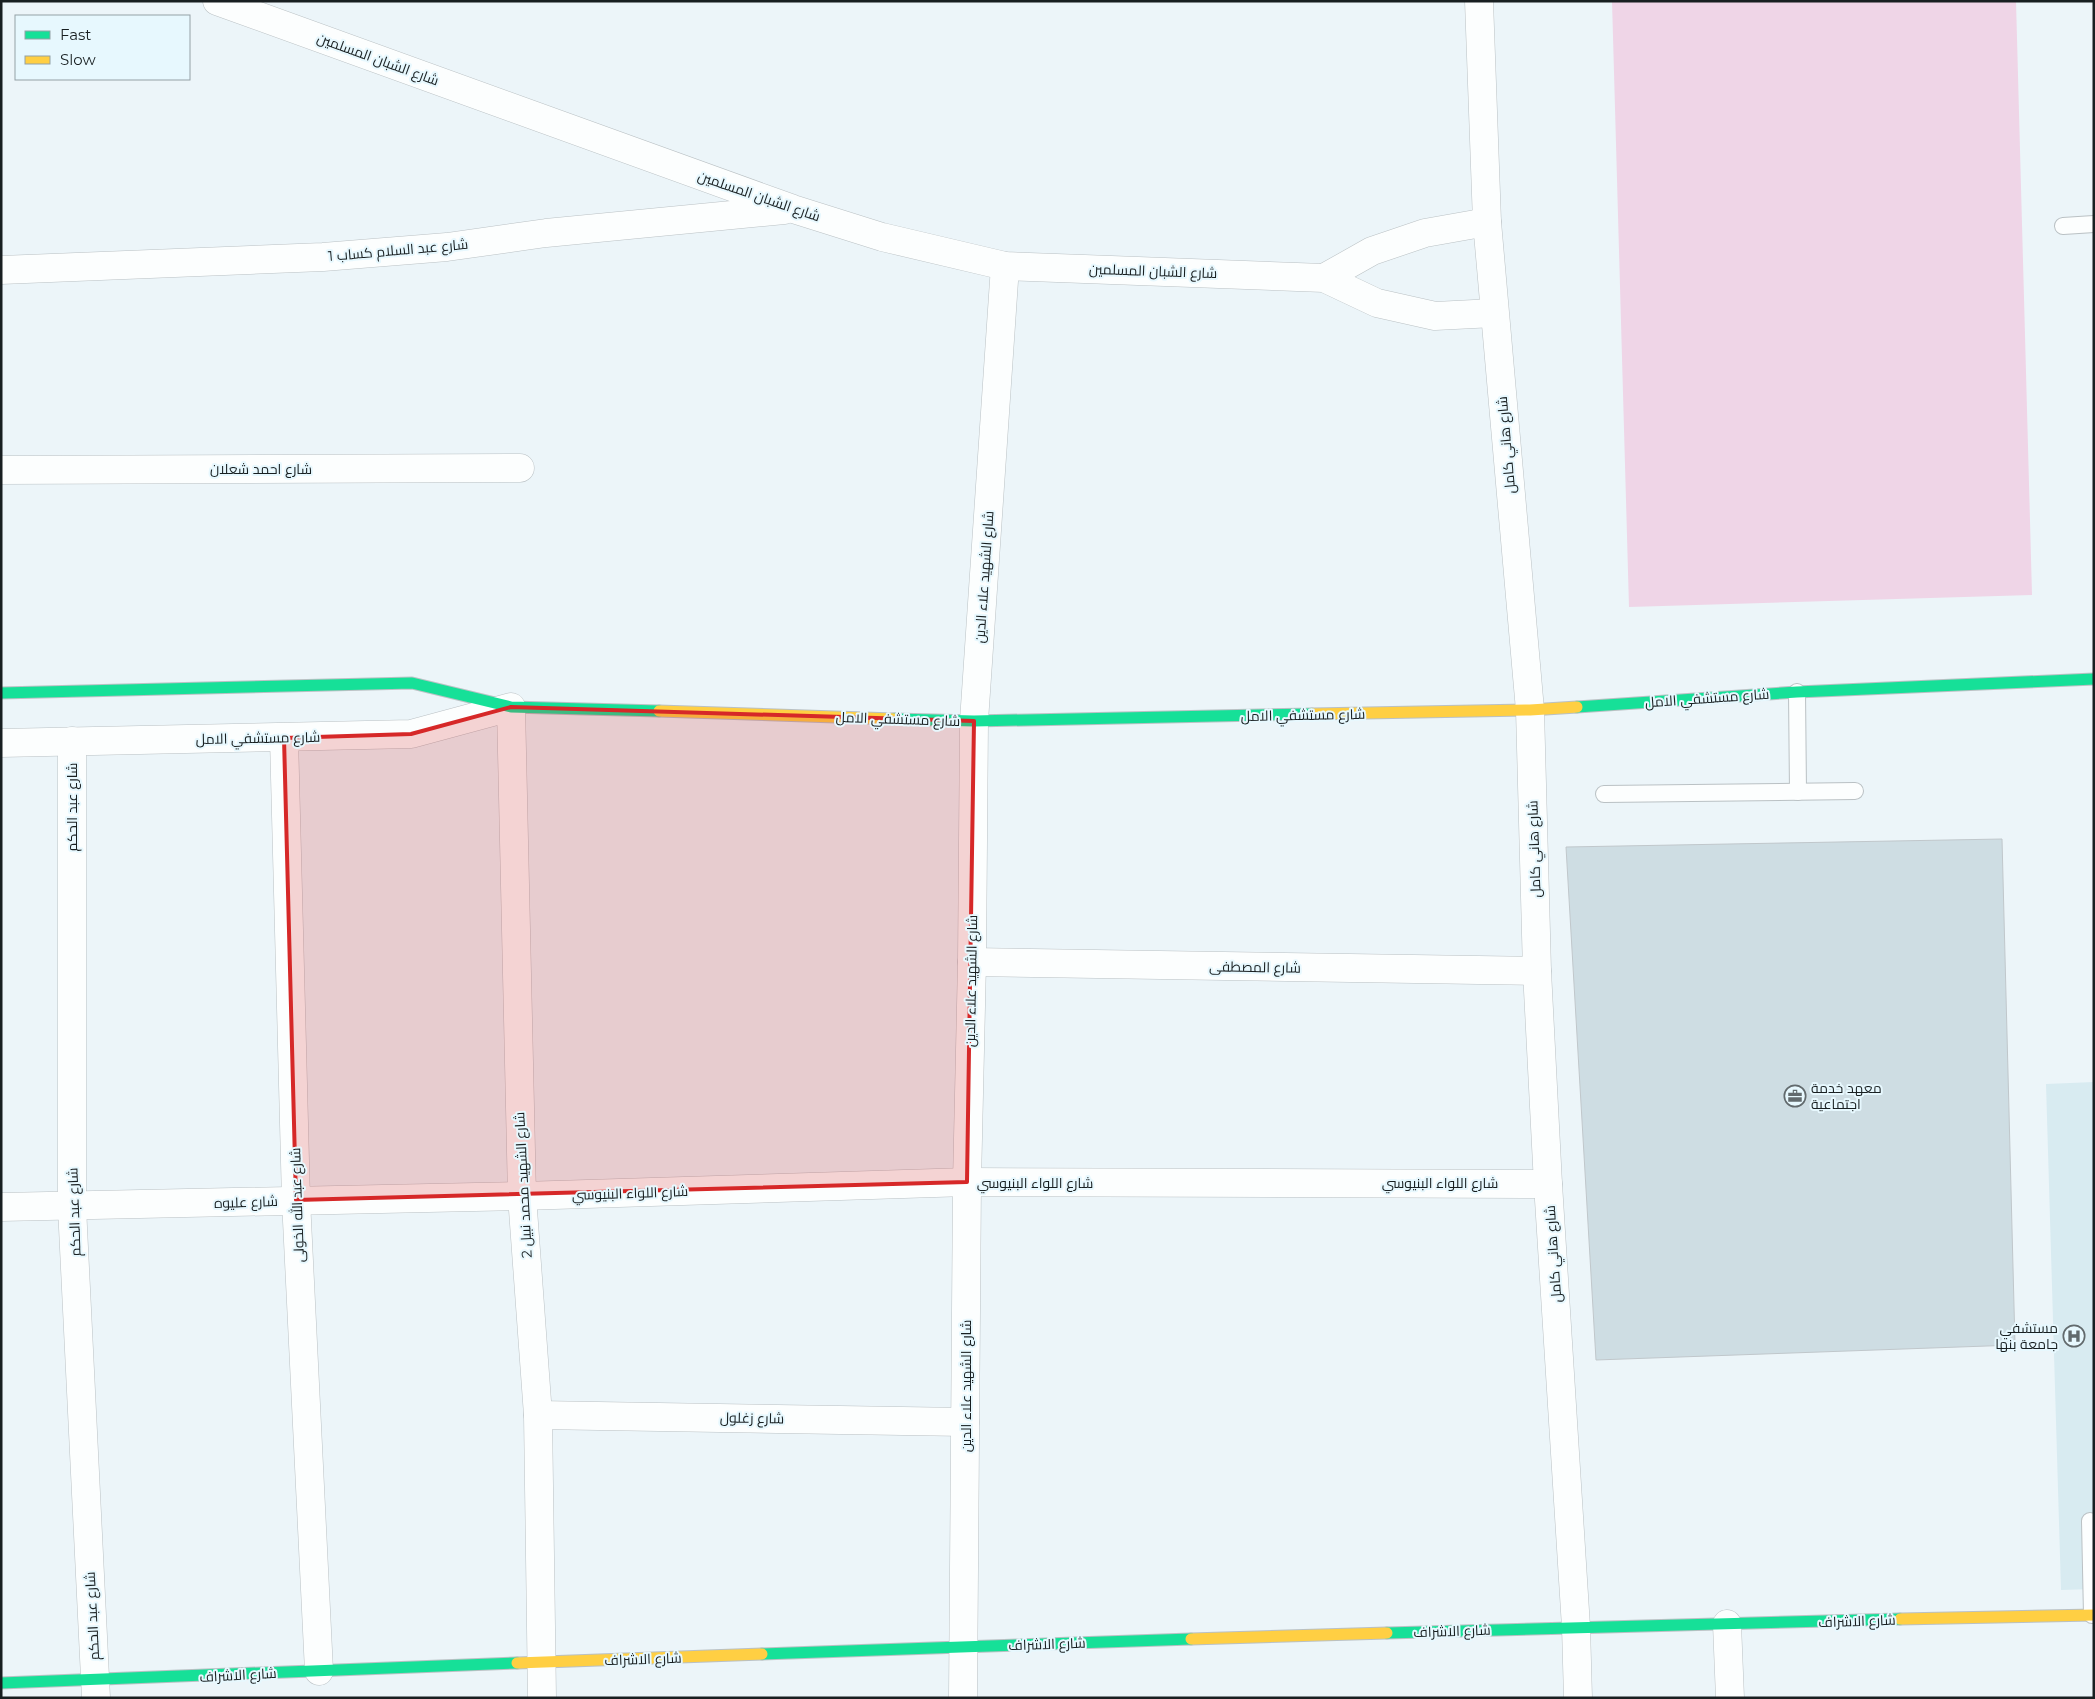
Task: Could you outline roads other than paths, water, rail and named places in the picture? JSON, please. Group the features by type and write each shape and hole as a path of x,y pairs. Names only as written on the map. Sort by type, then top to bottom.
{"street":[{"name":"شارع الشبان المسلمين","path":"218,1 793,209 882,238 1005,266 1324,278 1377,303 1435,316 1494,313"},
{"name":"شارع هاني كامل","path":"1479,1 1487,222 1530,710 1538,971 1548,1184 1576,1627 1578,1698"},
{"name":"شارع عبد السلام كساب 1","path":"1,270 322,257 447,247 546,233 793,209"},
{"path":"1324,278 1372,250 1425,233 1487,222"},
{"name":"شارع الشهيد علاء الدين","path":"962,1698 966,1422 966,1182 972,962 974,721 1005,266"},
{"name":"شارع احمد شعلان","path":"1,470 520,468"},
{"name":"شارع مستشفي الامل","path":"1,693 412,683 511,707 974,721 1530,710 1797,692 2094,679"},
{"name":"شارع مستشفي الامل","path":"1,743 411,734 511,707"},
{"name":"شارع الشهيد محمد نبيل 2","path":"511,707 522,1196 538,1416 542,1698"},
{"name":"شارع عبد الله الخولى","path":"284,738 296,1200 319,1671"},
{"name":"شارع عبد الحكم","path":"72,741 72,1207 96,1690"},
{"name":"شارع المصطفى","path":"972,962 1538,971"},
{"name":"شارع اللواء البنيوسي","path":"522,1196 966,1182 1548,1184"},
{"name":"شارع عليوه","path":"1,1207 522,1196"},
{"name":"شارع زغلول","path":"538,1416 966,1422"},
{"name":"شارع الاشراف","path":"1,1683 96,1690 319,1671 964,1646 1576,1627 2093,1615"},
{"path":"1727,1624 1730,1698"}],"lane":[{"path":"2063,226 2094,224"},
{"path":"1797,692 1798,792"},
{"path":"1604,794 1855,791"},
{"path":"2090,1522 2093,1615"}],"place":[{"name":"معهد خدمة اجتماعية","path":"1795,1096"},
{"name":"مستشفي جامعة بنها","path":"2074,1336"}]}
